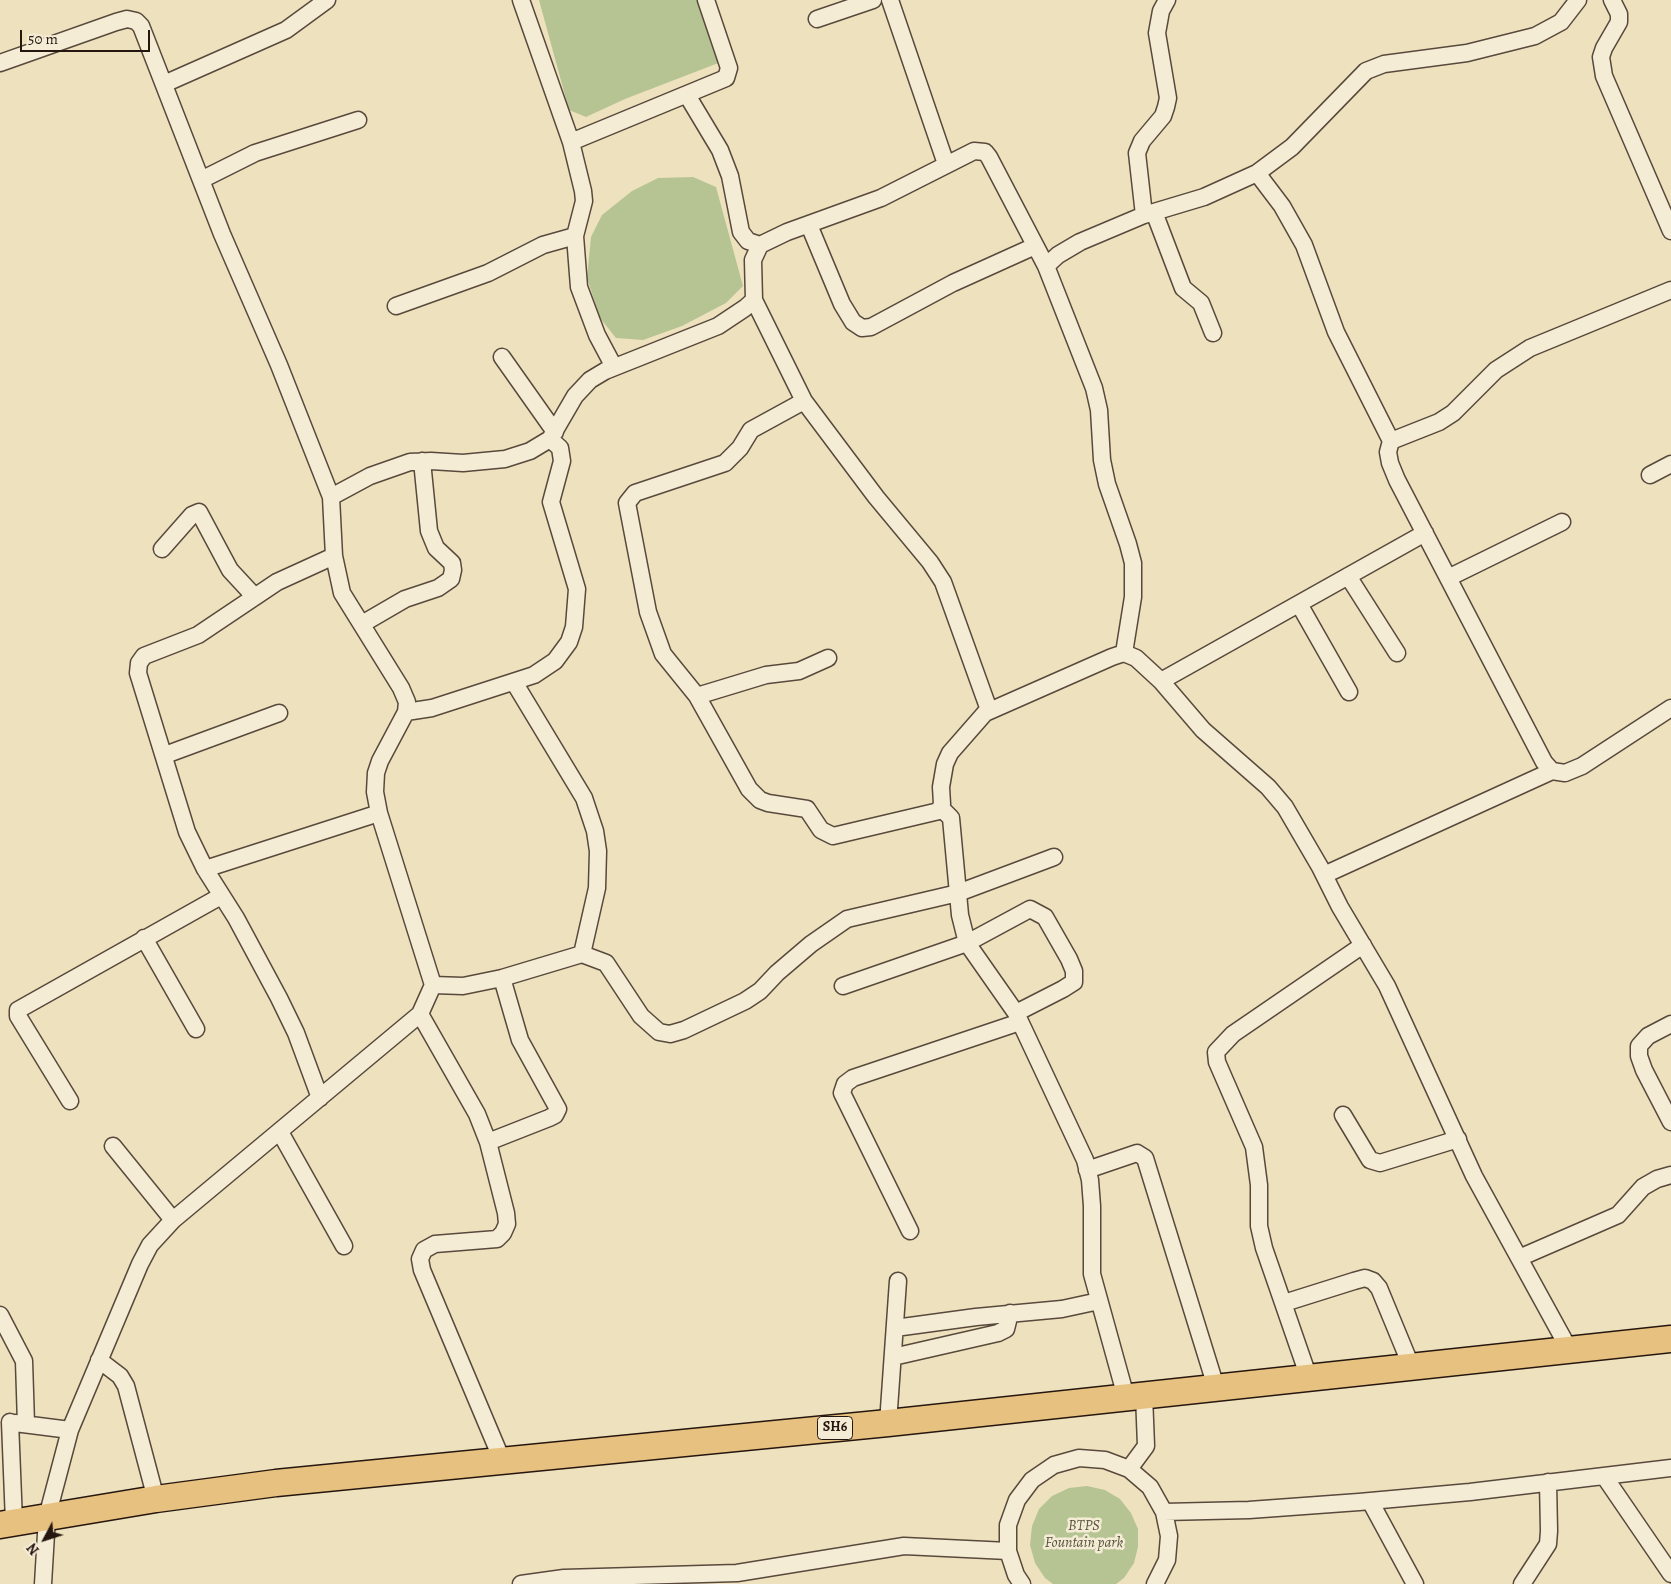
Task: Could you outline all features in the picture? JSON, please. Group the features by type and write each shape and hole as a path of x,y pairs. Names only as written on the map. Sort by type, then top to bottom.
{"main road":[{"name":"SH6","path":"7,1523 156,1499 276,1483 888,1423 1671,1339"}],"street":[{"path":"164,84 286,30 326,0"},
{"path":"521,0 571,142 583,190 584,201 575,236 579,286 597,335 614,367"},
{"path":"571,142 722,81 729,75 706,0"},
{"path":"817,20 874,0"},
{"path":"890,0 946,164"},
{"path":"1167,0 1161,12 1157,32 1168,98 1162,116 1142,141 1137,153 1149,213 1183,288 1202,303 1214,333"},
{"path":"1046,266 1058,255 1080,242 1149,213 1204,197 1257,172 1292,147 1366,71 1384,64 1467,53 1535,36 1561,22 1578,0"},
{"path":"1612,0 1619,14 1619,22 1604,48 1602,57 1604,76 1671,231"},
{"path":"0,63 127,19 136,21 141,26 201,180 279,365 330,497 334,556 342,593 401,688 407,702 406,712 376,773 375,792 379,813 433,985 420,1014 173,1220 150,1245 140,1264 70,1430 47,1516 43,1584"},
{"path":"687,95 715,140 730,176 741,232 748,241 760,245 809,224 882,198 974,151 985,152 990,157 1034,246 1046,266 1094,388 1099,410 1102,460 1107,484 1133,563 1133,597 1124,653"},
{"path":"201,180 255,153 358,120"},
{"path":"1257,172 1282,206 1304,245 1336,332 1391,441 1388,452 1390,463 1544,762 1552,772"},
{"path":"809,224 842,304 853,322 862,328 871,327 953,283 1034,246"},
{"path":"396,306 488,273 543,245 575,236"},
{"path":"760,245 753,260 754,300 804,401 876,497 930,562 943,582 989,710"},
{"path":"1391,441 1446,418 1496,370 1530,348 1671,290"},
{"path":"330,497 390,468 422,461 463,463 505,459 530,451 553,435 582,388 614,367 718,326 735,317 754,300"},
{"path":"406,712 432,708 534,675 555,661 569,642 574,626 577,602 574,577 551,502 562,461 562,454 553,435 502,357"},
{"path":"804,401 750,430 740,448 725,463 635,493 627,503 648,612 663,654 697,696 754,796 768,803 807,809 821,830 826,834 844,834 941,808 948,812 951,818 960,915 968,942 1018,1018 1087,1170 1092,1206 1092,1274 1099,1301 1135,1396 1146,1446 1129,1469"},
{"path":"362,624 405,599 438,588 451,579 452,563 436,548 429,531 422,461"},
{"path":"1650,475 1671,464"},
{"path":"162,549 192,515 199,512 230,570 254,597"},
{"path":"1448,578 1562,522"},
{"path":"1161,681 1425,533"},
{"path":"320,1098 296,1033 279,998 263,966 205,869 183,822 165,755 138,673 139,663 144,656 198,634 277,582 334,556"},
{"path":"1348,576 1397,653"},
{"path":"1299,604 1349,692"},
{"path":"941,808 942,776 948,758 989,710 1124,653 1136,658 1161,681 1202,730 1268,787 1279,800 1387,986 1474,1176 1569,1350"},
{"path":"697,696 766,675 799,671 828,658"},
{"path":"514,682 584,798 595,831 598,851 597,888 582,954"},
{"path":"1324,876 1552,772 1565,773 1582,766 1671,708"},
{"path":"165,755 280,712"},
{"path":"205,869 379,813"},
{"path":"433,985 463,986 502,978 582,954 606,963 641,1016 659,1032 670,1034 684,1030 745,1001 760,991 777,973 811,944 848,919 958,893 1054,857"},
{"path":"70,1101 18,1016 18,1010 221,896"},
{"path":"843,986 968,942 1030,909 1038,911 1045,917 1069,959 1074,972 1074,982 1018,1018 854,1078 845,1084 842,1093 910,1231"},
{"path":"144,938 196,1029"},
{"path":"1309,1378 1264,1248 1259,1226 1260,1185 1254,1147 1217,1062 1216,1052 1233,1034 1362,945"},
{"path":"488,1142 549,1118 555,1115 558,1109 520,1040 502,978"},
{"path":"420,1014 466,1090 488,1142 506,1213 507,1224 503,1233 497,1239 435,1244 424,1250 420,1259 422,1270 502,1460"},
{"path":"1671,1024 1648,1036 1639,1046 1639,1056 1644,1070 1671,1122"},
{"path":"1343,1115 1370,1160 1380,1163 1458,1139"},
{"path":"280,1132 344,1246"},
{"path":"113,1146 173,1220"},
{"path":"1087,1170 1137,1153 1145,1158 1216,1387"},
{"path":"1519,1258 1618,1215 1643,1188 1657,1179 1671,1175"},
{"path":"1284,1304 1365,1278 1373,1281 1379,1288 1412,1368"},
{"path":"888,1423 898,1280"},
{"path":"895,1328 1010,1313 1062,1309 1099,1301"},
{"path":"893,1357 998,1333 1006,1329 1010,1313"},
{"path":"0,1315 24,1361 12,1423 7,1523"},
{"path":"99,1360 120,1376 126,1386 156,1499"},
{"path":"12,1423 70,1430"},
{"path":"1022,1584 1016,1575 1008,1551 1008,1525 1017,1500 1032,1480 1054,1465 1079,1458 1105,1460 1129,1469 1150,1487 1164,1512 1169,1536 1167,1560 1155,1584"},
{"path":"1164,1512 1249,1510 1370,1501 1671,1468"},
{"path":"1604,1476 1671,1574"},
{"path":"1522,1584 1548,1544 1548,1482"},
{"path":"1370,1501 1415,1584"},
{"path":"521,1584 564,1578 676,1579 737,1573 904,1546 1008,1551"}],"green space":[{"path":"539,0 704,0 721,62 625,99 586,117 569,110"},
{"path":"693,177 716,187 743,286 726,303 682,326 643,340 616,338 600,318 587,278 591,237 602,215 632,191 658,178"},
{"name":"BTPS Fountain park","path":"1087,1486 1105,1490 1120,1499 1131,1513 1138,1529 1138,1547 1134,1563 1124,1578 1116,1584 1053,1584 1045,1578 1035,1563 1030,1545 1032,1526 1039,1509 1052,1496 1069,1488"}]}
